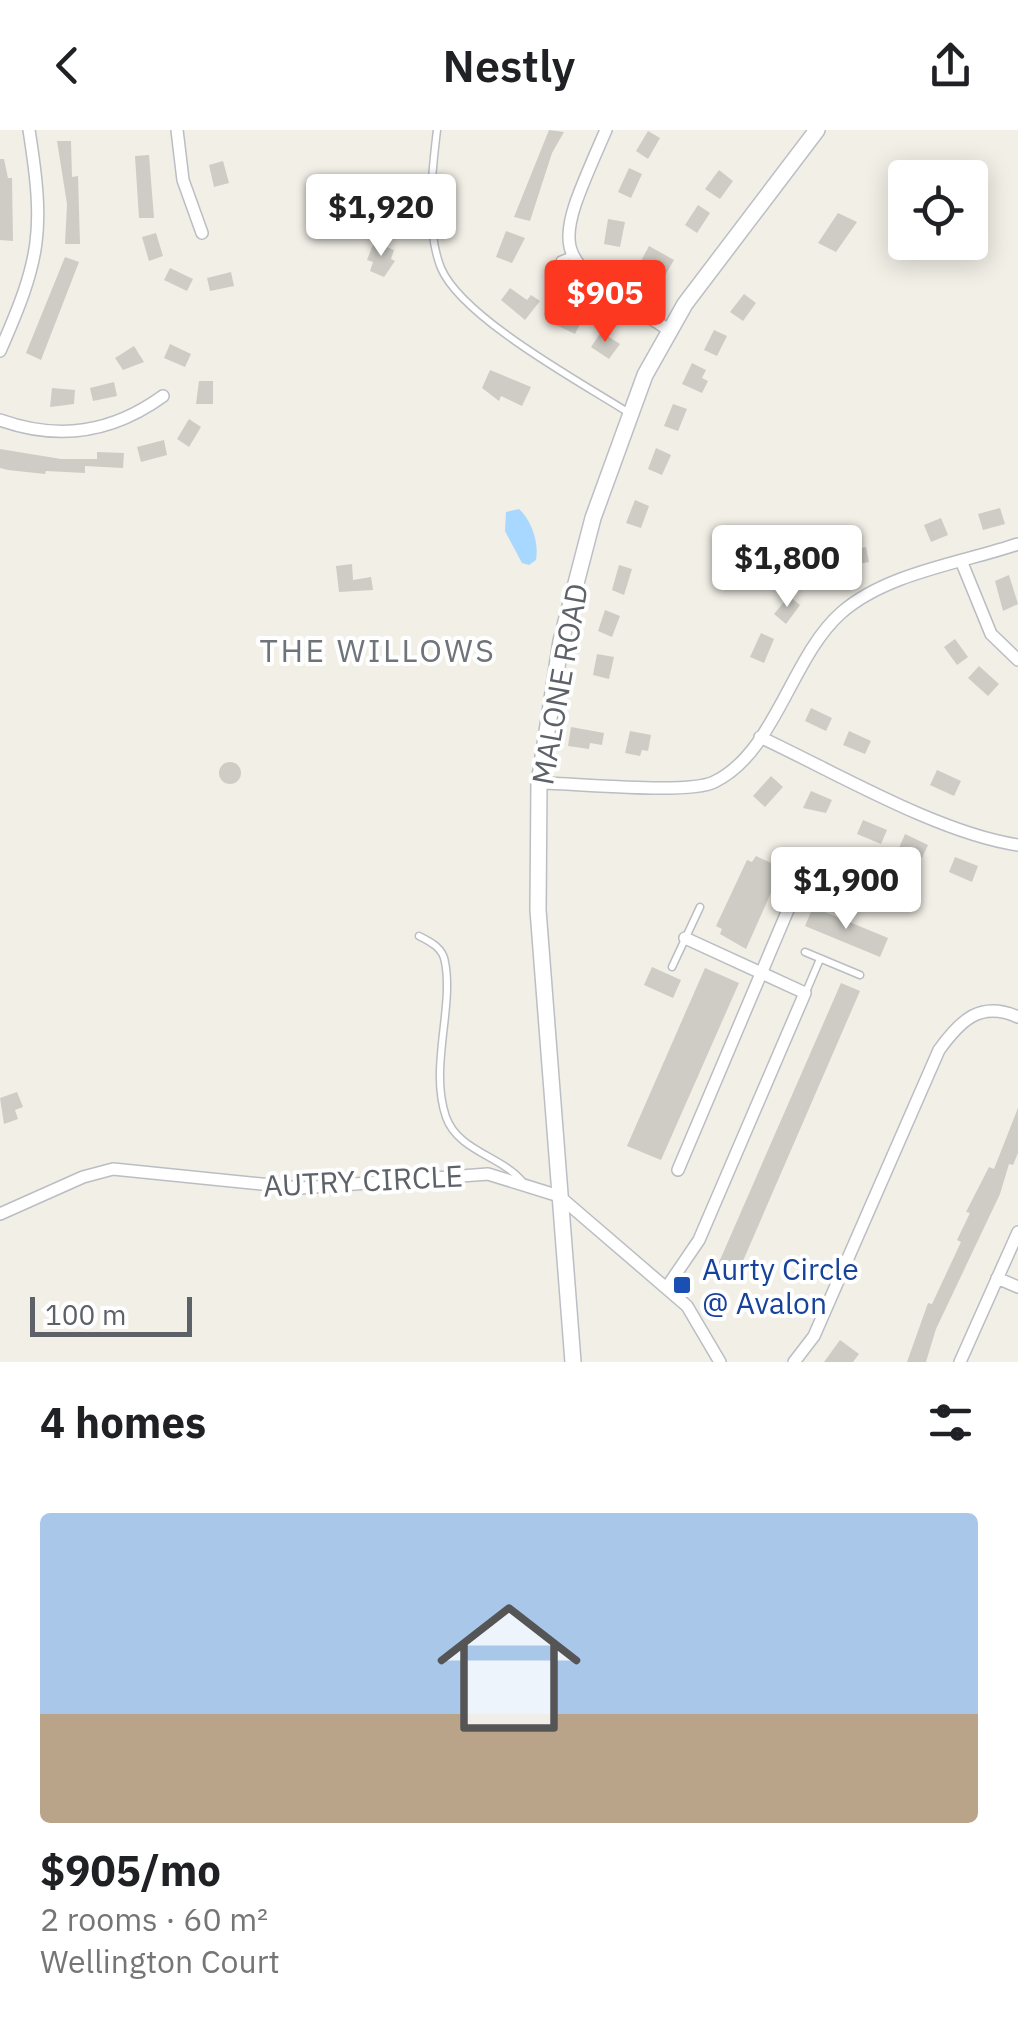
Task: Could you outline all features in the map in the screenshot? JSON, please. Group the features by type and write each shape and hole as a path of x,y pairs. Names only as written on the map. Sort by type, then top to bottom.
{"street":[{"path":"0,351 33,272 38,243 40,215 29,130"},
{"path":"177,130 183,180 202,233"},
{"path":"606,130 572,206 565,258 669,330"},
{"name":"MALONE ROAD","path":"573,1362 538,910 539,783 561,642 593,518 630,413 669,330 817,130"},
{"path":"0,420 32,430 86,431 138,414 162,396"},
{"path":"539,783 711,784 748,757 837,616 886,586 1018,544"},
{"path":"962,563 991,634 1018,660"},
{"path":"760,737 954,826 991,840 1018,844"},
{"path":"678,1170 804,872"},
{"path":"667,1287 699,1240 805,994 685,938"},
{"path":"794,1362 814,1336 940,1050 961,1019 984,1010 1018,1016"},
{"name":"AUTRY CIRCLE","path":"0,1214 83,1177 112,1169 301,1188 488,1174 560,1196 687,1306 720,1362"},
{"path":"960,1362 1018,1232"},
{"path":"997,1278 1018,1287"}],"lane":[{"path":"438,130 432,173 434,219 440,266 456,292 497,326 630,413"},
{"path":"672,966 700,906"},
{"path":"419,936 436,945 446,961 441,1039 446,1116 455,1132 513,1171 526,1186"},
{"path":"805,952 860,974"},
{"path":"805,994 820,959"}],"water":[{"path":"519,509 535,540 536,560 529,565 522,563 505,531 506,512"}],"building":[{"path":"549,130 564,132 552,153 530,221 514,217"},
{"path":"648,131 660,138 648,159 636,151"},
{"path":"57,141 71,141 72,177 78,176 80,244 65,244 67,204"},
{"path":"149,155 154,218 139,218 135,156"},
{"path":"0,159 4,159 8,178 12,178 13,241 0,240"},
{"path":"223,161 229,183 214,187 209,165"},
{"path":"629,168 642,174 631,198 618,192"},
{"path":"719,170 733,181 720,199 705,189"},
{"path":"698,205 710,213 697,233 685,225"},
{"path":"838,213 857,222 836,252 818,243"},
{"path":"608,219 625,222 620,247 604,244"},
{"path":"506,231 525,238 512,263 496,257"},
{"path":"156,233 163,256 149,261 142,237"},
{"path":"374,242 394,250 391,259 395,261 384,277 370,271 373,262 367,260"},
{"path":"649,246 674,260 661,282 651,276 655,269 641,261"},
{"path":"65,257 79,262 41,360 26,353"},
{"path":"170,268 193,279 187,291 164,280"},
{"path":"231,272 234,286 210,291 207,278"},
{"path":"510,288 527,300 531,295 540,301 525,320 501,300"},
{"path":"744,294 756,303 743,321 730,312"},
{"path":"560,308 583,318 575,334 552,323"},
{"path":"714,330 727,336 717,356 704,350"},
{"path":"601,332 620,344 609,359 591,347"},
{"path":"170,344 191,354 185,367 164,358"},
{"path":"134,346 144,362 123,370 115,358"},
{"path":"692,363 706,370 702,378 708,381 702,393 682,384"},
{"path":"490,370 531,387 522,406 501,396 499,401 482,388"},
{"path":"199,381 213,381 213,404 196,404"},
{"path":"114,382 117,396 93,401 90,388"},
{"path":"52,388 75,390 74,404 50,407"},
{"path":"673,404 687,409 678,431 664,426"},
{"path":"189,419 201,427 189,447 177,439"},
{"path":"164,440 167,455 141,462 137,447"},
{"path":"656,448 671,455 662,475 648,469"},
{"path":"0,449 61,459 97,459 97,452 124,453 123,468 85,466 85,473 45,474 8,470 0,468"},
{"path":"635,500 649,506 641,528 626,523"},
{"path":"1000,508 1005,524 983,530 978,514"},
{"path":"941,518 948,535 931,542 924,525"},
{"path":"866,547 869,562 847,566 844,551"},
{"path":"352,564 353,580 371,577 373,590 339,592 336,566"},
{"path":"619,565 632,569 624,595 612,590"},
{"path":"1009,575 1018,604 1003,611 995,581"},
{"path":"789,596 800,605 786,624 774,614"},
{"path":"605,610 620,616 612,637 598,631"},
{"path":"761,633 774,639 764,663 750,657"},
{"path":"955,639 968,657 957,665 944,647"},
{"path":"597,654 614,657 609,679 593,675"},
{"path":"979,666 999,684 988,696 968,678"},
{"path":"811,708 832,718 826,731 805,721"},
{"path":"571,727 604,733 602,745 590,743 589,749 568,746"},
{"path":"630,731 651,735 648,751 642,750 640,756 625,753"},
{"path":"849,731 871,741 865,754 843,745"},
{"path":"230,762 238,765 238,781 230,784 222,781 219,773 222,765"},
{"path":"937,770 961,781 954,796 930,785"},
{"path":"771,776 783,787 765,807 753,796"},
{"path":"811,791 832,800 826,813 803,808"},
{"path":"863,820 887,830 881,844 857,834"},
{"path":"905,834 928,845 922,858 899,848"},
{"path":"756,856 782,868 746,949 720,934 722,929 716,926 747,860 752,862"},
{"path":"955,857 978,866 972,882 949,872"},
{"path":"813,907 888,938 880,957 805,926"},
{"path":"652,967 681,980 673,998 644,985"},
{"path":"705,968 739,983 661,1160 627,1146"},
{"path":"841,983 860,991 733,1284 713,1276"},
{"path":"17,1092 23,1107 15,1110 18,1119 4,1124 0,1098"},
{"path":"1018,1108 1018,1153 1013,1165 1009,1164 1000,1194 936,1329 926,1362 907,1362 928,1303 932,1304 961,1242 957,1240 970,1213 966,1212 989,1167 994,1169"},
{"path":"840,1340 859,1354 853,1362 824,1362"}],"place":[{"name":"Aurty Circle @ Avalon","path":"682,1285"}],"district":[{"name":"THE WILLOWS","path":"378,650"}]}
